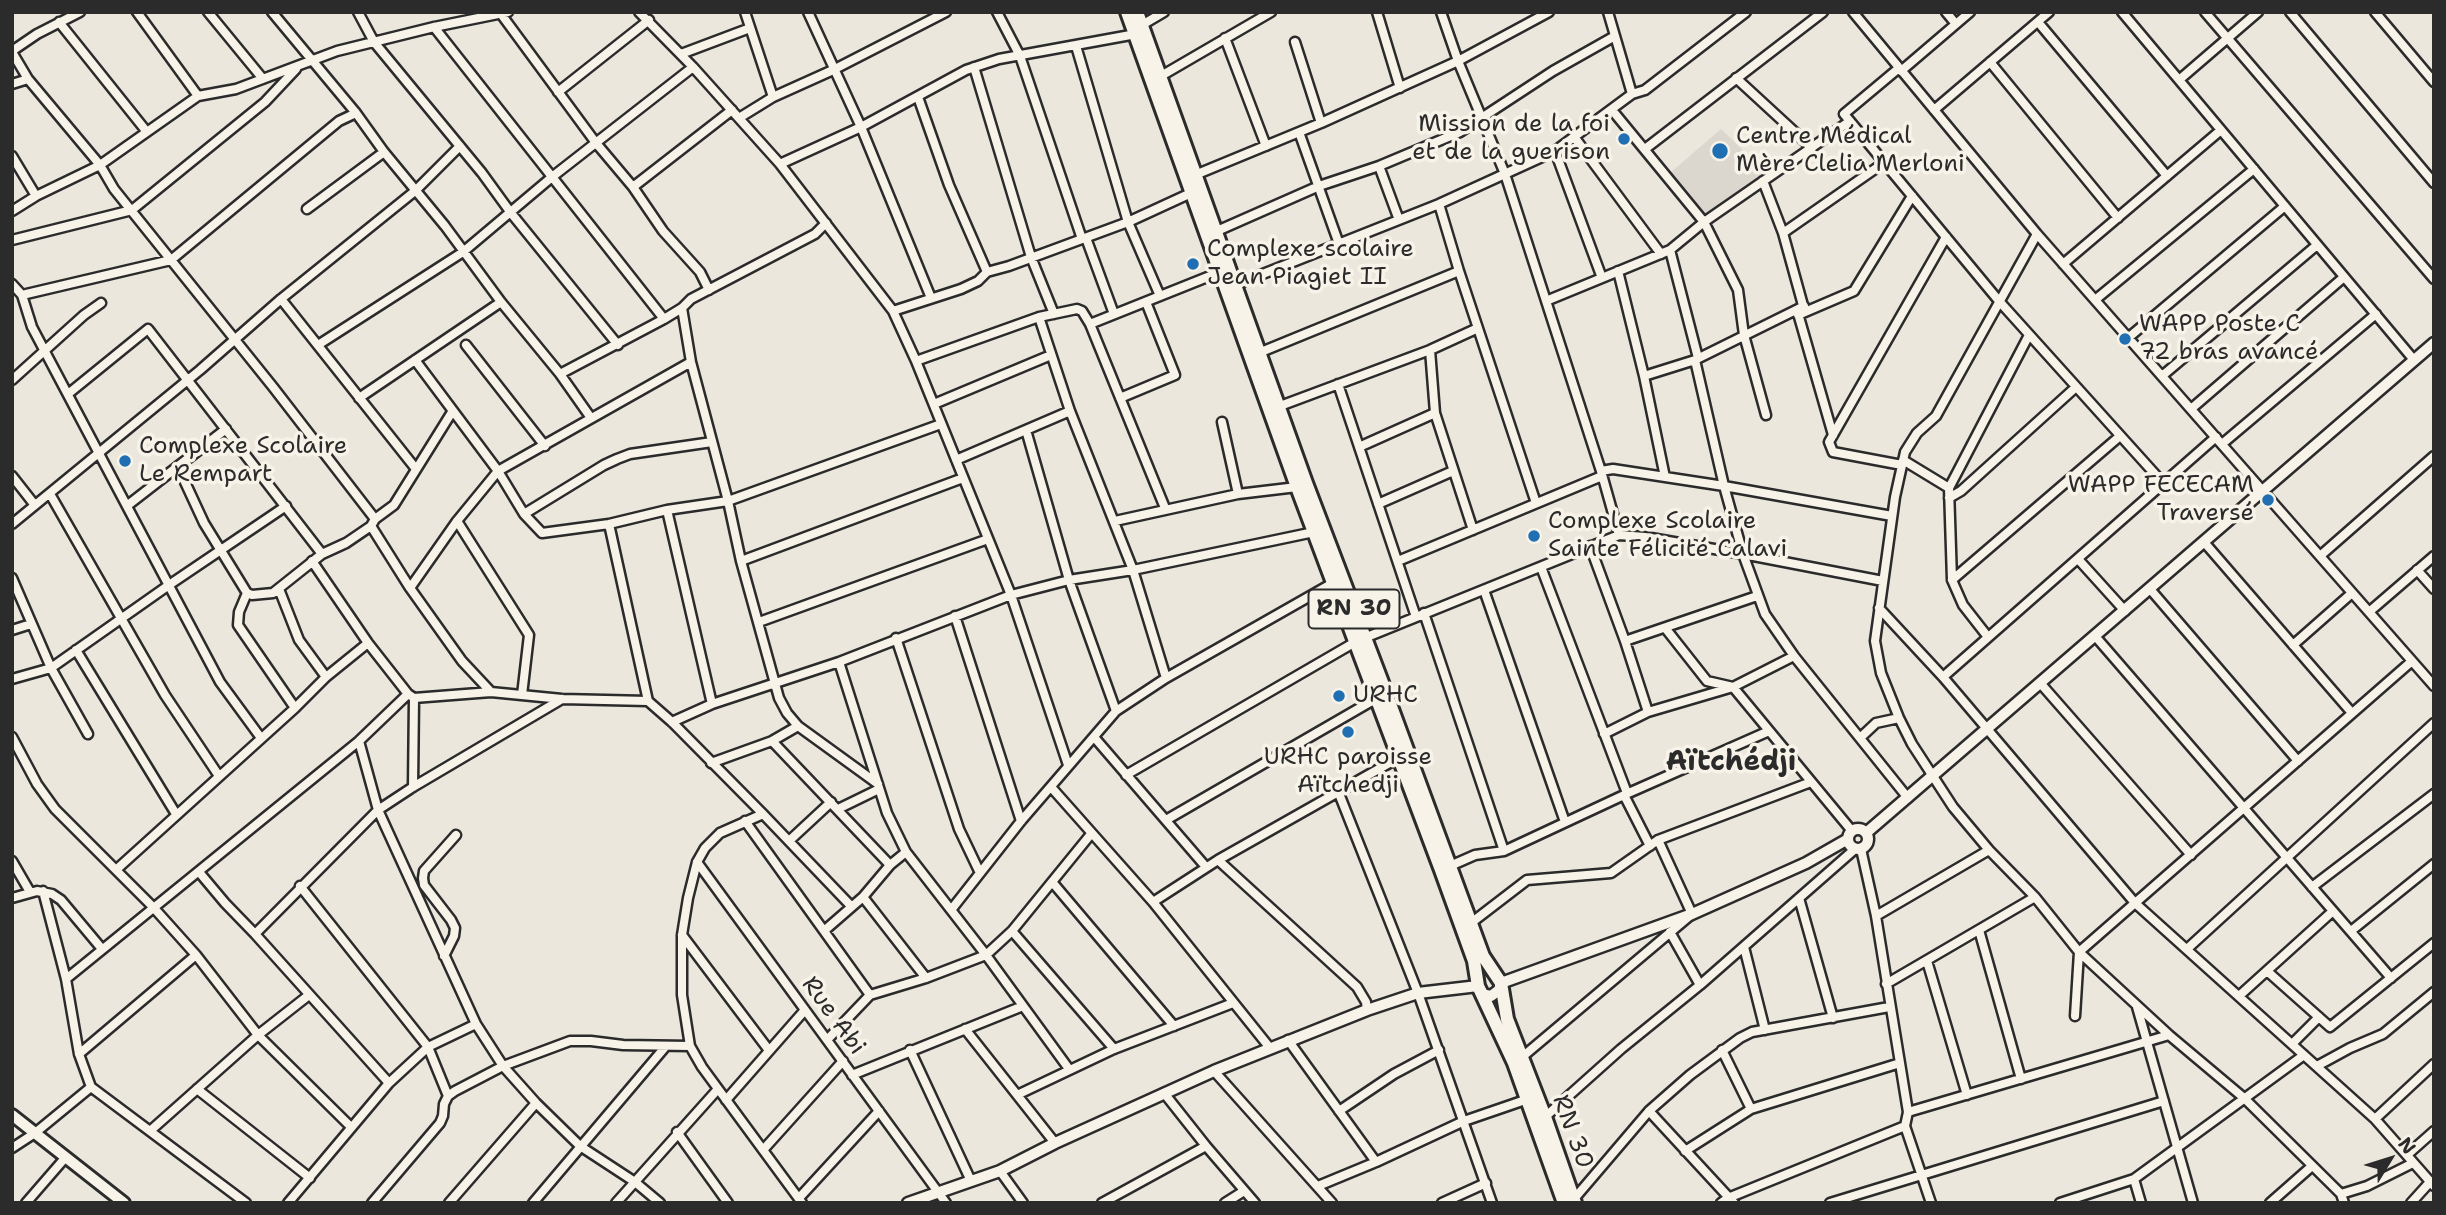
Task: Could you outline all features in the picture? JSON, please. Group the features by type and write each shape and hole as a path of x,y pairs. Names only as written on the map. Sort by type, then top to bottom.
{"main road":[{"name":"RN 30","path":"1128,12 1161,76 1361,639 1483,956 1501,983 1507,1019 1545,1117 1571,1201"},
{"name":"RN 30","path":"1138,12 1139,30 1192,193 1333,583 1361,639 1377,698 1474,961 1478,986 1514,1063 1571,1201"},
{"path":"12,1115 124,1203"}],"street":[{"path":"80,12 12,52 28,79 100,165 114,189 273,387 373,523 410,588 462,661 491,692"},
{"path":"137,12 198,96"},
{"path":"208,12 263,79"},
{"path":"272,12 356,113 592,418"},
{"path":"358,12 374,42 618,345"},
{"path":"639,12 681,54 780,164 893,311 1011,594 1068,765"},
{"path":"744,12 773,97"},
{"path":"808,12 861,127 930,298"},
{"path":"739,118 773,97 833,70 946,12"},
{"path":"998,12 1020,56 1084,239 1114,314"},
{"path":"780,164 861,127 974,67 999,59 1076,46 1139,30 1164,12"},
{"path":"1161,76 1271,12"},
{"path":"1377,12 1400,88"},
{"path":"1441,12 1458,61 1505,174 1619,535"},
{"path":"1195,175 1400,88 1458,61 1549,12"},
{"path":"1608,12 1632,94"},
{"path":"1235,285 1439,204 1555,151 1632,94 1645,90 1734,16 1746,12"},
{"path":"1645,149 1823,12"},
{"path":"1853,12 2037,234 2434,686"},
{"path":"1947,12 1956,24"},
{"path":"1970,12 1844,114 1999,301 2163,484"},
{"path":"1934,110 2049,12"},
{"path":"2122,12 2414,360"},
{"path":"2205,12 2434,279"},
{"path":"2179,80 2258,12"},
{"path":"2290,12 2434,183"},
{"path":"2375,12 2434,82"},
{"path":"12,212 36,196 100,165 198,96 236,89 323,55 434,27 504,13 558,92 633,187 663,232 700,272 709,290"},
{"path":"558,92 649,20"},
{"path":"59,22 147,132"},
{"path":"2038,22 2167,176"},
{"path":"434,27 664,319"},
{"path":"681,54 750,29"},
{"path":"1216,231 1319,186 1379,166 1460,132 1538,80 1615,36"},
{"path":"1225,38 1266,146"},
{"path":"1295,42 1321,123"},
{"path":"1076,46 1128,222 1160,296"},
{"path":"1990,62 2118,218"},
{"path":"12,240 132,210 265,102 298,67"},
{"path":"318,345 463,252 552,177 693,67"},
{"path":"974,67 1031,257 1054,314"},
{"path":"1736,78 1812,148"},
{"path":"12,84 28,79"},
{"path":"918,97 949,185 986,272"},
{"path":"633,187 732,110"},
{"path":"1612,110 1704,222 1738,290 1744,335 1766,415"},
{"path":"22,295 171,260 339,121 356,113"},
{"path":"1546,301 1670,250 1704,222 1850,121"},
{"path":"2063,264 2221,131"},
{"path":"1299,132 1339,244"},
{"path":"1575,138 1661,254"},
{"path":"12,524 189,379 281,299 415,191 460,146"},
{"path":"1555,151 1602,278"},
{"path":"307,209 384,152"},
{"path":"12,156 36,196"},
{"path":"1783,233 1885,162"},
{"path":"1379,166 1399,220"},
{"path":"2095,300 2254,169"},
{"path":"1763,181 1783,233 1833,435"},
{"path":"893,311 961,289 978,281 986,272 1009,267 1084,239 1192,193"},
{"path":"1644,376 1696,359 1744,335 1854,291 1912,196"},
{"path":"1439,204 1536,503"},
{"path":"2128,338 2285,206"},
{"path":"560,374 664,319 691,299 815,234 826,223"},
{"path":"2037,234 1936,416 1909,443 1903,463 1892,516 1875,641 1877,659 1899,718 1953,807 1989,850 2035,897 2079,952 2169,1035 2244,1098 2342,1198 2413,1163"},
{"path":"1946,237 1829,442 1833,452 1903,463 1949,488"},
{"path":"2162,376 2317,245"},
{"path":"1670,250 1724,486 1757,596 1771,624 1794,656 1908,798"},
{"path":"1261,352 1459,271"},
{"path":"1618,271 1665,477"},
{"path":"1090,324 1220,272"},
{"path":"2191,409 2344,277"},
{"path":"12,284 22,295 32,327 220,682 261,738"},
{"path":"281,299 416,469"},
{"path":"359,398 501,302"},
{"path":"1120,398 1175,375 1146,302"},
{"path":"12,380 101,303"},
{"path":"682,308 691,362 779,698 798,726 879,786"},
{"path":"916,361 1039,317 1080,310 1090,324 1165,508"},
{"path":"1942,677 2163,484 2376,314"},
{"path":"1039,317 1070,411 1133,570 1166,678"},
{"path":"1280,406 1430,350 1478,328"},
{"path":"68,394 148,329 322,554"},
{"path":"1989,637 1964,605 1952,580 1949,488 2029,335"},
{"path":"466,345 545,446"},
{"path":"1866,833 2432,347"},
{"path":"1430,350 1435,413 1473,530"},
{"path":"934,404 1051,355"},
{"path":"415,360 498,471 524,514 541,533 609,524 667,510 728,500 941,424"},
{"path":"410,588 457,521 498,471 691,362"},
{"path":"1338,384 1398,561 1420,615 1504,851"},
{"path":"1950,498 2076,387"},
{"path":"956,460 1070,411"},
{"path":"178,467 204,523 247,593 273,593 322,554 346,543 394,505 452,412"},
{"path":"1359,447 1435,413"},
{"path":"1222,422 1238,494"},
{"path":"128,505 226,429"},
{"path":"1026,430 1069,580 1116,711"},
{"path":"1952,580 2120,436"},
{"path":"524,514 604,465 630,454 712,442"},
{"path":"2320,555 2434,456"},
{"path":"1398,561 1613,469 1892,516"},
{"path":"1378,504 1453,471"},
{"path":"12,476 34,504"},
{"path":"741,561 963,478"},
{"path":"1115,521 1238,494 1297,487"},
{"path":"50,494 165,695 219,776"},
{"path":"12,679 51,668 169,584 286,506"},
{"path":"667,510 712,704"},
{"path":"457,521 529,635 522,695"},
{"path":"609,524 648,701 672,722 851,906"},
{"path":"672,722 712,704 839,662 1011,594 1314,532"},
{"path":"1126,775 1361,639 1619,535 1743,554 1883,581"},
{"path":"759,622 988,539"},
{"path":"2204,542 2352,713"},
{"path":"1590,546 1648,712"},
{"path":"2369,612 2434,556"},
{"path":"2078,559 2125,611"},
{"path":"313,561 369,643 411,696 413,787"},
{"path":"1541,566 1626,794 1650,846"},
{"path":"2417,570 2434,589"},
{"path":"12,578 51,668 88,734"},
{"path":"951,910 1021,821 1116,711 1166,678 1333,583"},
{"path":"279,589 299,640 326,677"},
{"path":"2150,589 2298,761"},
{"path":"1485,590 1565,822"},
{"path":"247,593 239,612 238,625 295,708"},
{"path":"2293,645 2352,593"},
{"path":"1625,641 1757,596"},
{"path":"1879,608 1942,677 2136,903 2375,1119 2432,1184 2411,1203"},
{"path":"955,616 1021,821"},
{"path":"12,630 32,624"},
{"path":"1666,629 1707,681 1733,687 1811,782 1850,835 1850,845 1858,849 1876,916 1908,1112 1905,1126 1931,1203"},
{"path":"2095,636 2390,978"},
{"path":"896,638 959,829 980,873"},
{"path":"117,869 326,677 369,643"},
{"path":"76,650 176,814"},
{"path":"1604,734 1648,712 1733,687 1794,656"},
{"path":"2075,1016 2079,952 2412,661"},
{"path":"839,662 893,827 906,852 986,955 1069,1069"},
{"path":"2041,684 2191,855"},
{"path":"66,979 200,872 411,696 491,692 562,699 648,701"},
{"path":"1166,820 1377,698"},
{"path":"255,934 377,810 562,699"},
{"path":"1860,738 1876,723 1899,718"},
{"path":"2187,949 2434,723"},
{"path":"711,763 772,741 798,726"},
{"path":"1450,866 1475,855 1504,851 1769,731"},
{"path":"12,737 37,784 55,809 153,907 196,955 258,1035 351,1127"},
{"path":"1094,737 1206,867"},
{"path":"359,741 377,810 476,1024 503,1066 580,1146 635,1182 660,1203"},
{"path":"772,741 890,865"},
{"path":"1153,902 1206,867 1400,757"},
{"path":"1471,923 1527,880 1605,875 1627,863 1658,840 1811,782"},
{"path":"838,809 879,786"},
{"path":"1051,787 1153,902 1270,1048"},
{"path":"1338,792 1439,1049 1492,1203"},
{"path":"2312,887 2434,793"},
{"path":"789,841 831,802"},
{"path":"763,814 720,834 705,848 697,862 682,934 682,995 690,1046 702,1067 801,1200 879,1111"},
{"path":"745,821 870,995"},
{"path":"908,1203 925,1200 938,1192 1000,1171 1214,1071 1367,1010 1418,993 1478,986 1483,994 1490,996 1499,990 1501,983 1692,914 1806,863 1858,829 1866,833"},
{"path":"1545,1117 1621,1049 1868,842 1866,833"},
{"path":"827,1040 870,995 926,978 986,955 1012,931 1091,834"},
{"path":"444,956 454,936 454,928 451,920 424,886 423,878 424,871 456,835"},
{"path":"1658,840 1692,914"},
{"path":"1876,916 1989,850"},
{"path":"825,930 863,897 890,865 906,852"},
{"path":"1218,860 1357,987 1367,1010"},
{"path":"12,861 30,892"},
{"name":"Rue Abi","path":"697,862 946,1203"},
{"path":"2351,932 2434,864"},
{"path":"200,872 389,1083"},
{"path":"1053,883 1174,1026"},
{"path":"300,886 428,1046 448,1096 440,1123 372,1203"},
{"path":"43,891 66,979 79,1054 91,1087 246,1203"},
{"path":"12,898 43,891 61,900 102,949"},
{"path":"863,897 926,978"},
{"path":"1886,984 2035,897"},
{"path":"1800,898 1833,1018"},
{"path":"2239,996 2333,911"},
{"path":"1521,1058 1692,914"},
{"path":"1979,930 2021,1079"},
{"path":"1012,931 1114,1049"},
{"path":"1670,932 1700,985"},
{"path":"682,934 768,1049"},
{"path":"2267,971 2330,1027 2434,943"},
{"path":"1744,947 1765,1030"},
{"path":"79,1054 196,955"},
{"path":"1927,961 1967,1095"},
{"path":"2316,1066 2383,1034 2434,992"},
{"path":"150,1131 258,1035 309,995"},
{"path":"1017,1095 1114,1049 1233,1003"},
{"path":"852,1075 1023,1006"},
{"path":"2137,1006 2193,1203"},
{"path":"1571,1201 1670,1091 1740,1038 1765,1030 1889,1007"},
{"path":"726,1100 805,1010"},
{"path":"2292,1044 2319,1017"},
{"path":"288,1203 389,1083 428,1046 476,1024"},
{"path":"965,1029 1055,1143"},
{"path":"1908,1112 2169,1035"},
{"path":"1288,1040 1376,1162"},
{"path":"448,1096 503,1066 570,1041 690,1046"},
{"path":"533,1203 666,1046"},
{"path":"1339,1111 1394,1074 1439,1049"},
{"path":"910,1050 971,1181"},
{"path":"1722,1050 1751,1109"},
{"path":"2060,1203 2134,1179 2304,1055"},
{"path":"763,1150 843,1061"},
{"path":"1685,1151 1751,1109 1900,1063"},
{"path":"2375,1119 2434,1064"},
{"path":"1214,1071 1332,1203"},
{"path":"12,1148 35,1133 91,1087"},
{"path":"197,1089 310,1178"},
{"path":"617,1203 677,1132 718,1089"},
{"path":"1164,1093 1255,1203"},
{"path":"1318,1186 1464,1121 1528,1098"},
{"path":"1830,1203 2164,1101"},
{"path":"449,1203 536,1103"},
{"path":"1650,1111 1727,1201 1905,1126"},
{"path":"2407,1155 2434,1131"},
{"path":"677,1132 728,1203"},
{"path":"1102,1203 1206,1146"},
{"path":"26,1203 65,1158"},
{"path":"2270,1203 2312,1166"},
{"path":"1000,1171 1023,1203"},
{"path":"2134,1179 2141,1203"},
{"path":"1442,1203 1486,1183"},
{"path":"1225,1203 1244,1191"}],"shaded area":[{"name":"Centre Médical Mère Clelia Merloni","path":"1721,129 1767,173 1710,214 1703,213 1670,173"}],"place":[{"name":"Mission de la foi et de la guerison","path":"1624,139"},
{"name":"Centre Médical Mère Clelia Merloni","path":"1720,151"},
{"name":"Complexe scolaire Jean Piagiet II","path":"1193,264"},
{"name":"WAPP Poste C 72 bras avancé","path":"2125,339"},
{"name":"Complexe Scolaire Le Rempart","path":"125,461"},
{"name":"WAPP FECECAM Traversé","path":"2268,500"},
{"name":"Complexe Scolaire Sainte Félicité Calavi","path":"1534,536"},
{"name":"URHC","path":"1339,696"},
{"name":"URHC paroisse Aïtchedji","path":"1348,732"}],"district":[{"name":"Aïtchédji","path":"1731,763"}]}
